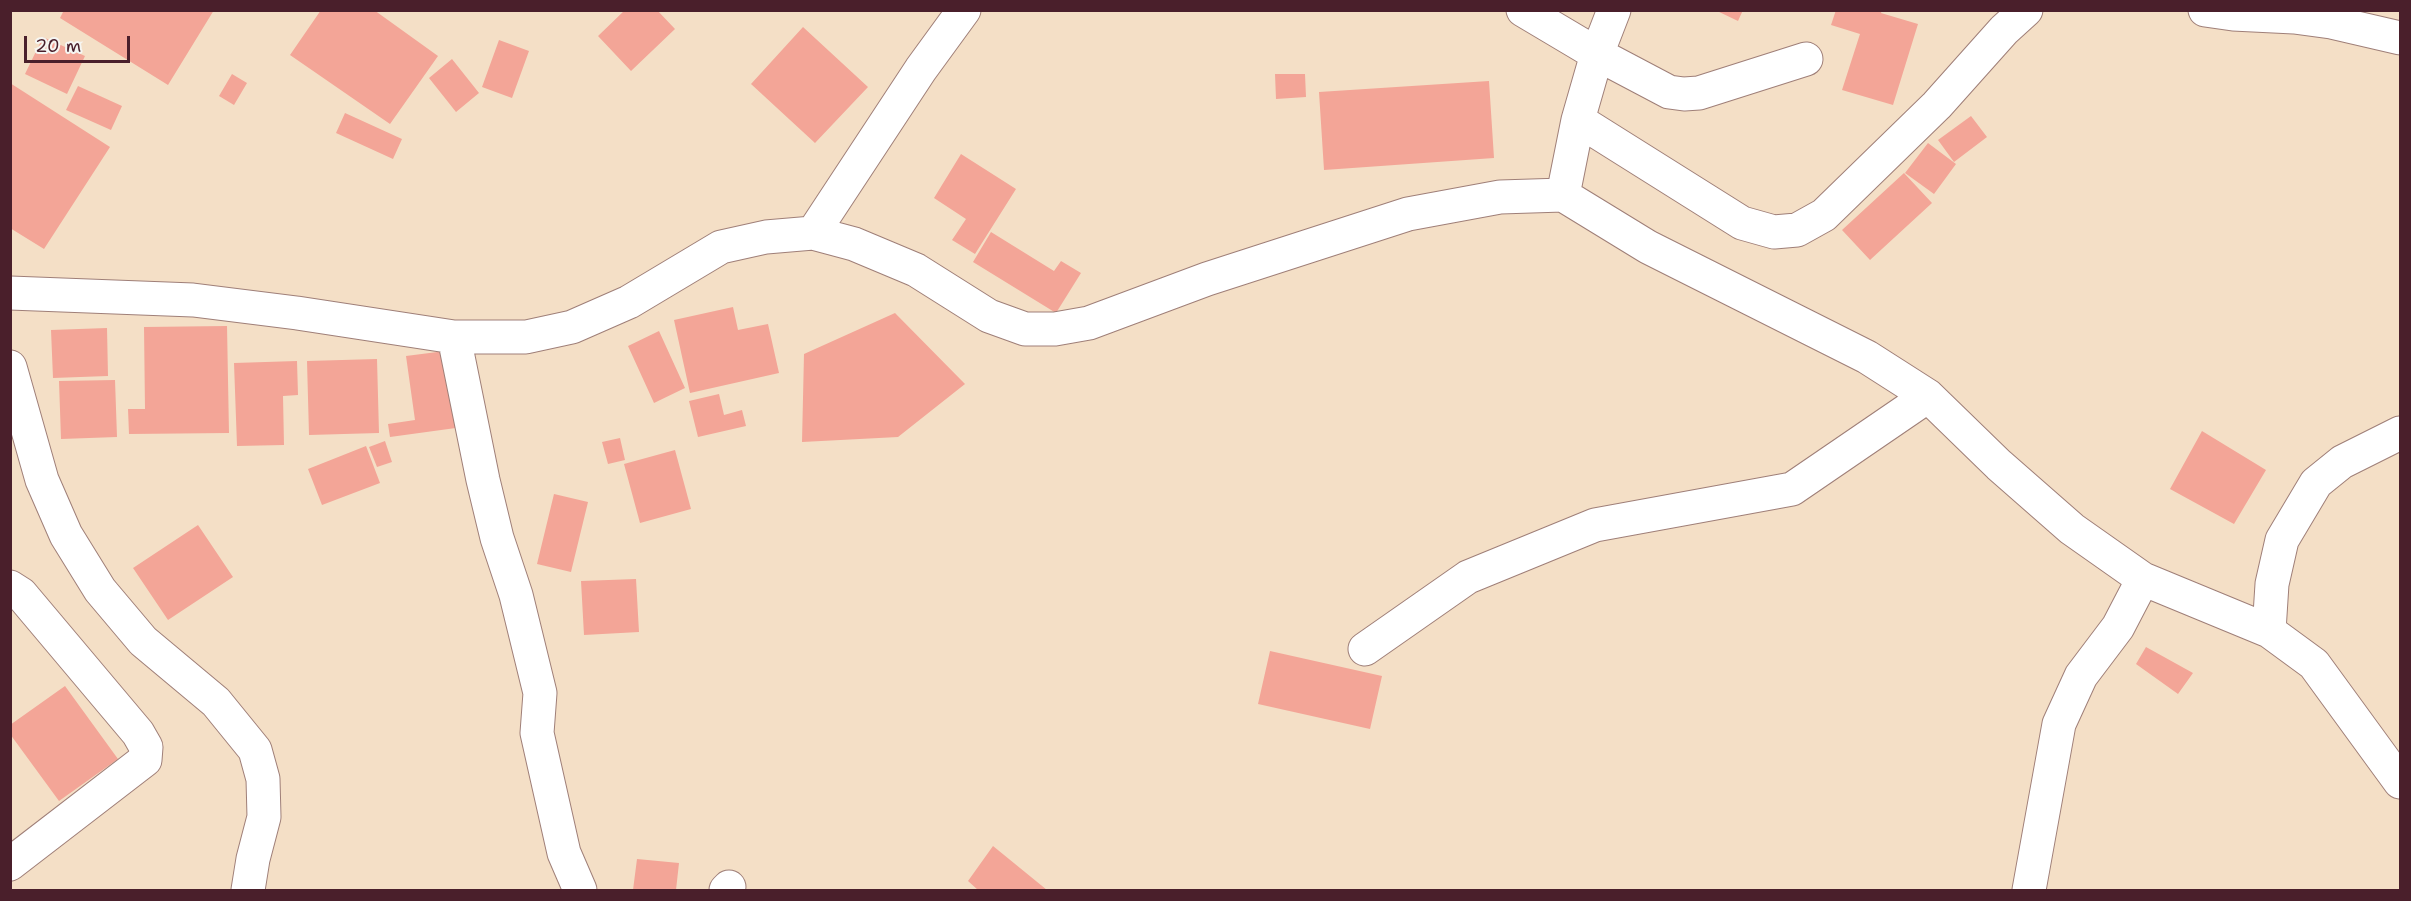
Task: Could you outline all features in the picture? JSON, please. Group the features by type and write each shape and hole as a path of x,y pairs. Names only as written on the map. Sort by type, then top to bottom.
{"street":[{"path":"813,233 921,69 964,10"},
{"path":"1523,10 1597,54 1669,92 1699,93 1806,59"},
{"path":"1563,195 1578,120 1597,54 1614,10"},
{"path":"1578,120 1742,223 1774,232 1797,230 1824,215 1937,105 2004,30 2026,10"},
{"path":"2205,10 2331,22 2400,38"},
{"path":"10,293 193,300 454,337 526,337 572,327 629,302 721,247 766,237 813,233 854,244 916,270 990,316 1025,328 1055,329 1089,323 1207,279 1408,214 1500,197 1563,195 1648,247 1867,357 1928,396 2000,465 2072,529 2143,579 2269,631 2314,664 2400,782"},
{"path":"454,337 497,538 516,595 540,693 537,733 564,853 580,891"},
{"path":"10,367 42,480 66,535 100,590 143,641 216,702 255,750 264,778 264,817 253,858 248,891"},
{"path":"1365,649 1468,577 1595,525 1792,489 1928,396"},
{"path":"2269,631 2272,584 2282,540 2316,483 2342,462 2400,433"},
{"path":"2029,891 2059,724 2081,676 2118,627 2143,579"},
{"path":"10,587 21,594 138,733 146,747 145,760 10,864"}],"building":[{"path":"64,10 214,10 168,85 60,18"},
{"path":"321,10 374,10 438,56 390,124 290,55"},
{"path":"625,10 657,10 675,29 631,71 598,36"},
{"path":"1715,10 1743,10 1738,21"},
{"path":"1836,10 1882,10 1881,13 1918,24 1893,105 1842,90 1860,34 1831,25"},
{"path":"803,27 868,87 815,143 751,84"},
{"path":"43,37 85,56 67,94 25,74"},
{"path":"499,40 529,51 512,98 482,87"},
{"path":"452,59 479,93 456,112 429,78"},
{"path":"232,74 247,83 234,105 219,96"},
{"path":"1275,74 1305,74 1306,97 1276,99"},
{"path":"1489,81 1494,158 1324,170 1319,92"},
{"path":"10,83 110,147 44,249 10,228"},
{"path":"78,86 122,106 111,130 66,110"},
{"path":"345,113 402,139 393,159 336,133"},
{"path":"1971,116 1987,137 1954,162 1938,140"},
{"path":"1928,143 1956,164 1934,194 1905,173"},
{"path":"961,154 1016,189 975,254 952,240 966,219 934,198"},
{"path":"1904,173 1932,203 1870,260 1842,230"},
{"path":"991,232 1054,271 1061,261 1081,273 1056,313 973,262"},
{"path":"733,307 738,330 768,324 779,373 690,393 674,320"},
{"path":"895,313 965,384 898,437 802,442 804,354"},
{"path":"227,326 229,433 129,434 128,409 145,409 144,327"},
{"path":"107,328 108,376 53,378 51,330"},
{"path":"659,331 685,388 654,403 628,346"},
{"path":"453,350 463,427 390,437 388,424 415,420 406,356"},
{"path":"377,359 379,433 309,435 307,361"},
{"path":"297,361 298,395 283,396 284,445 237,446 234,363"},
{"path":"115,380 117,437 61,439 59,381"},
{"path":"719,394 724,415 742,410 746,426 698,437 689,401"},
{"path":"2202,431 2266,470 2234,524 2170,489"},
{"path":"620,438 625,460 608,464 602,442"},
{"path":"385,441 392,462 377,467 369,447"},
{"path":"366,446 380,483 322,505 308,469"},
{"path":"675,450 691,509 640,523 624,464"},
{"path":"554,494 588,502 571,572 537,564"},
{"path":"198,525 233,577 168,620 133,568"},
{"path":"636,579 639,632 584,635 581,581"},
{"path":"2146,647 2193,673 2178,694 2136,664"},
{"path":"1270,651 1382,676 1370,729 1258,704"},
{"path":"65,686 118,759 59,801 10,734 10,725"},
{"path":"993,846 1047,890 978,890 968,881"},
{"path":"637,859 679,863 676,890 633,890"}]}
